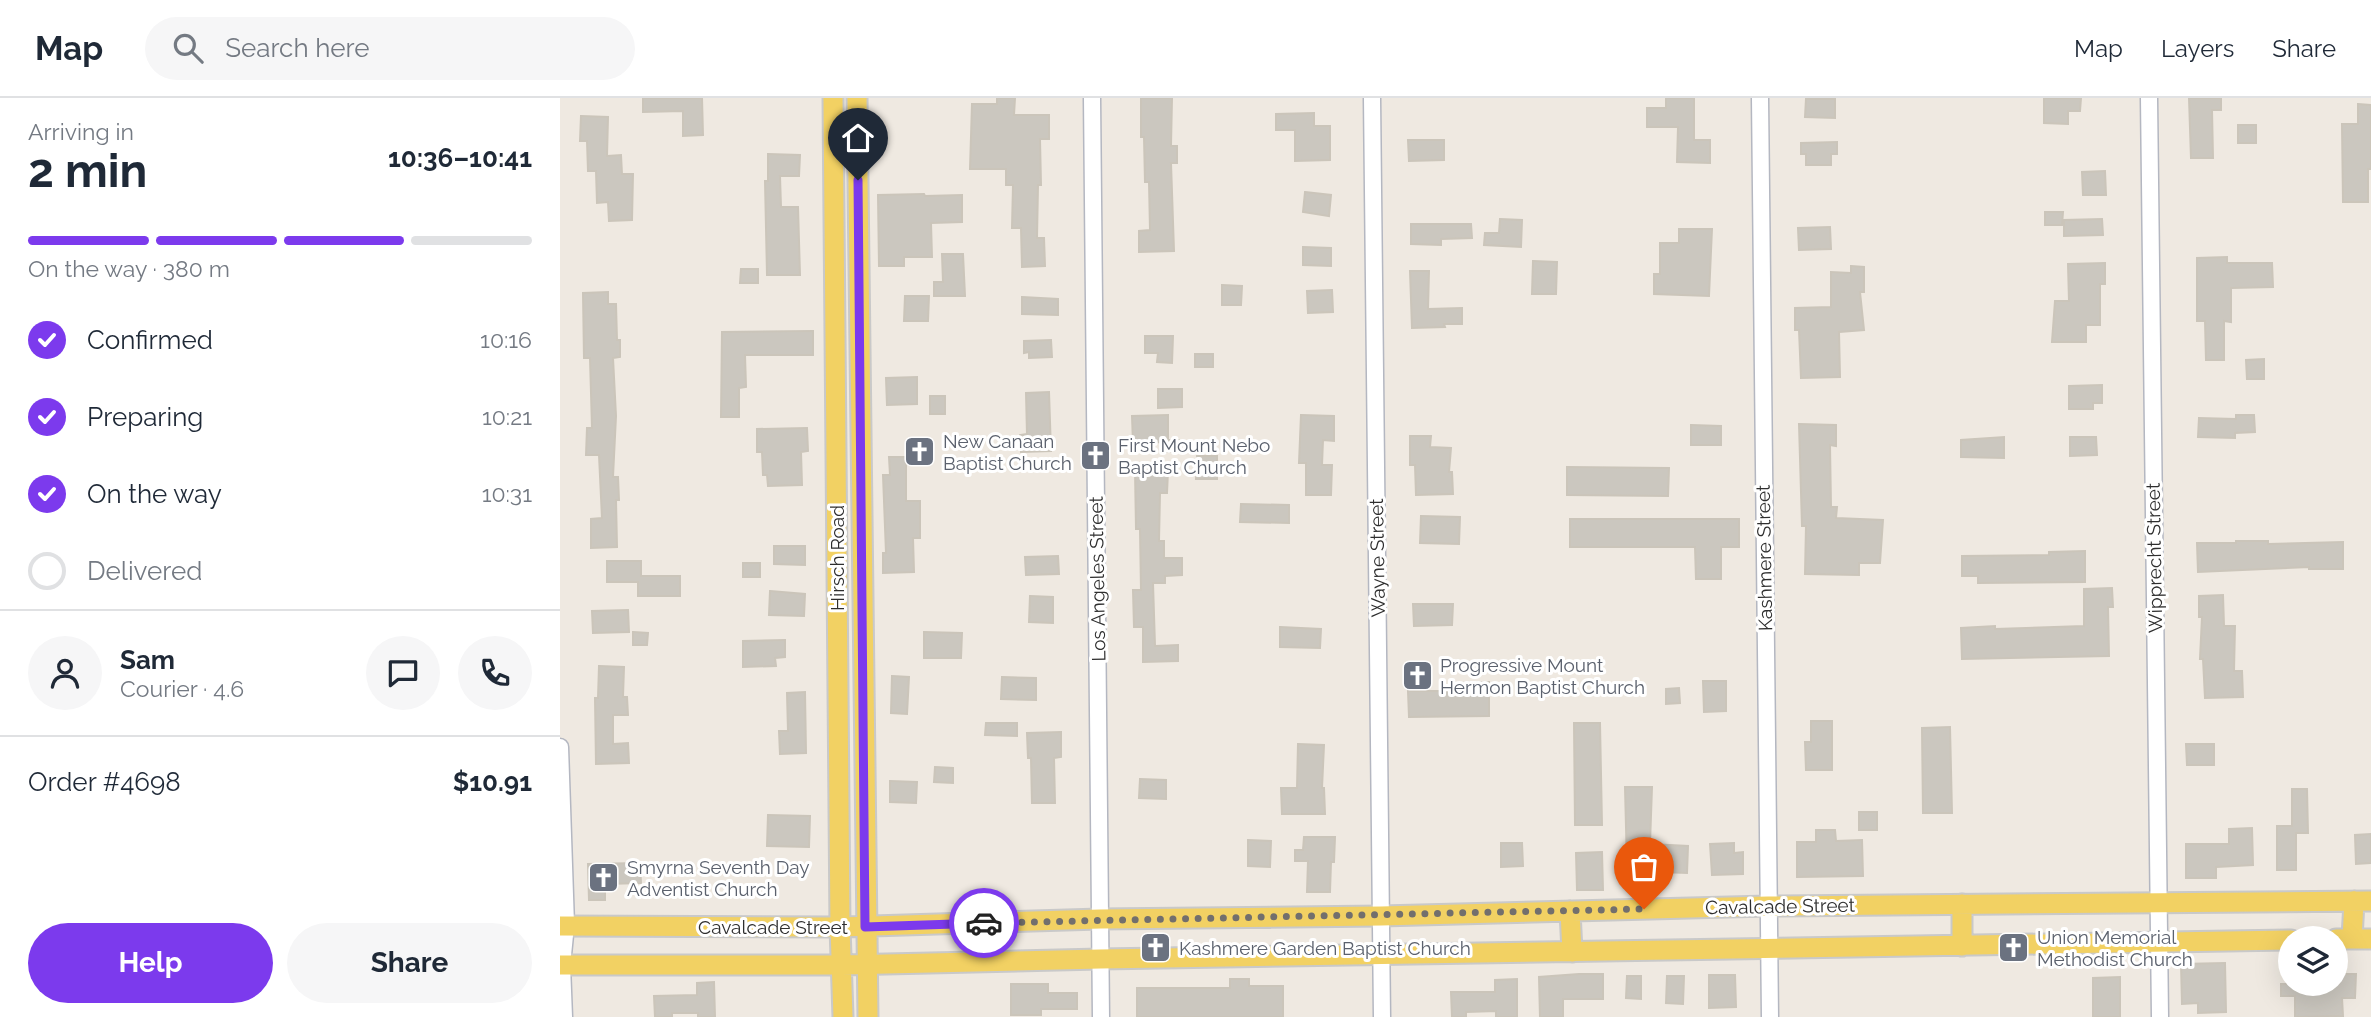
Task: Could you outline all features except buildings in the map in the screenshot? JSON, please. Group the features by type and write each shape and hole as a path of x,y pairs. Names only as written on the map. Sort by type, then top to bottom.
{"main road":[{"name":"Hirsch Road","path":"833,98 843,1017"},
{"name":"Hirsch Road","path":"857,98 868,1017"},
{"path":"836,481 861,481"},
{"path":"2353,939 2362,901"},
{"name":"Cavalcade Street","path":"563,925 840,928 1100,919 1381,916 1768,906 2362,901"},
{"path":"1962,904 1962,946"},
{"path":"1570,911 1572,953"},
{"name":"Cavalcade Street","path":"561,965 842,965 2278,940"}],"street":[{"name":"Los Angeles Street","path":"1092,98 1101,1017"},
{"name":"Wayne Street","path":"1371,98 1382,1017"},
{"name":"Kashmere Street","path":"1760,98 1770,1017"},
{"name":"Wipprecht Street","path":"2149,98 2160,1017"},
{"path":"560,747 563,925 561,965 564,1017"}],"way so far":[{"path":"984,923 1644,909"}],"place":[{"name":"New Canaan Baptist Church","path":"920,452"},
{"name":"First Mount Nebo Baptist Church","path":"1095,456"},
{"name":"Progressive Mount Hermon Baptist Church","path":"1417,676"},
{"name":"Smyrna Seventh Day Adventist Church","path":"604,878"},
{"name":"Kashmere Garden Baptist Church","path":"1156,948"},
{"name":"Union Memorial Methodist Church","path":"2014,948"}],"route":[{"path":"858,180 865,927 984,923"}]}
